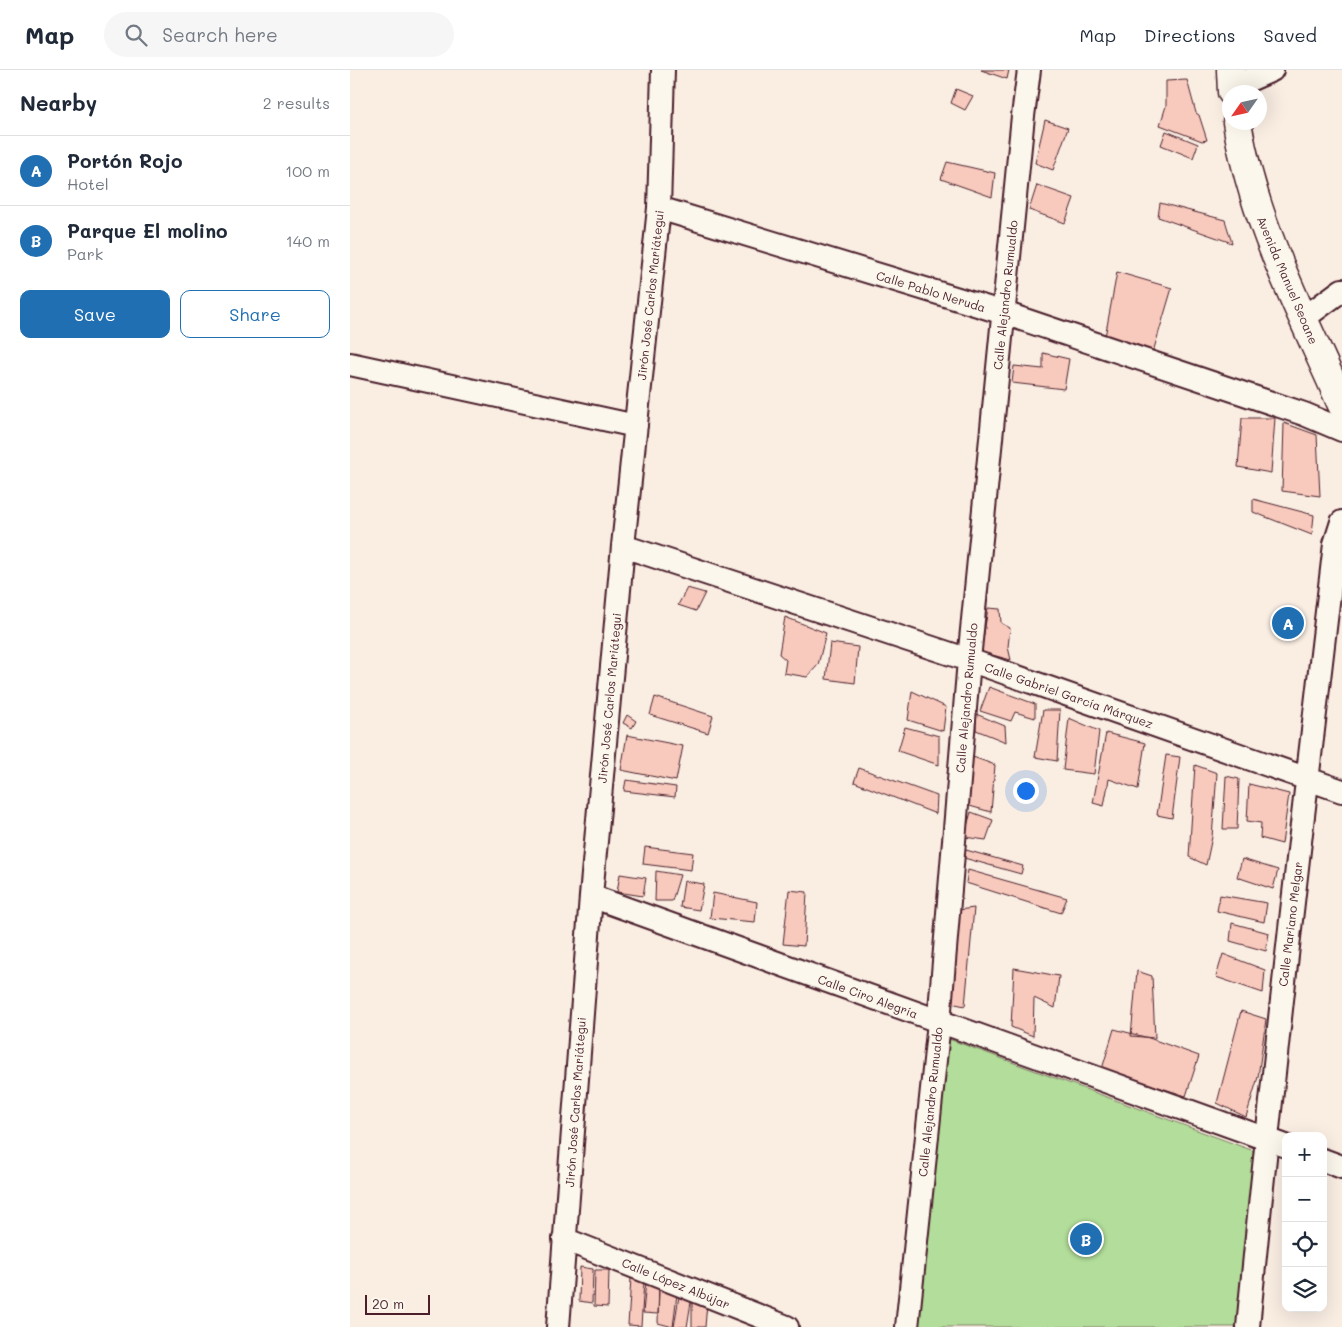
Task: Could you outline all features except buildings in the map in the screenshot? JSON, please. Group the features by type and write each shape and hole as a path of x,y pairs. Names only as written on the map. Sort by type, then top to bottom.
{"main road":[{"name":"Avenida Manuel Seoane","path":"1239,130 1248,178 1272,249 1342,405"}],"street":[{"name":"Jirón José Carlos Mariátegui","path":"558,1327 591,896 623,546 659,208 663,70"},
{"name":"Calle Alejandro Rumualdo","path":"907,1327 939,1022 969,660 1029,70"},
{"path":"1231,84 1272,70"},
{"name":"Calle Pablo Neruda","path":"659,208 1004,313 1304,414 1342,430"},
{"path":"1304,318 1342,290"},
{"path":"350,364 636,426"},
{"name":"Calle Mariano Melgar","path":"1248,1327 1276,1142 1307,779 1335,544 1342,522"},
{"name":"Calle Gabriel García Márquez","path":"623,546 969,660 1342,792"},
{"name":"Calle Ciro Alegría","path":"591,896 1276,1142"},
{"path":"1327,1161 1342,1167"},
{"name":"Calle López Albújar","path":"564,1239 787,1327"}],"green space":[{"path":"946,1038 1254,1151 1238,1327 917,1327"}],"place":[{"name":"Portón Rojo","path":"1288,623"},
{"name":"Parque El molino","path":"1086,1239"}]}
